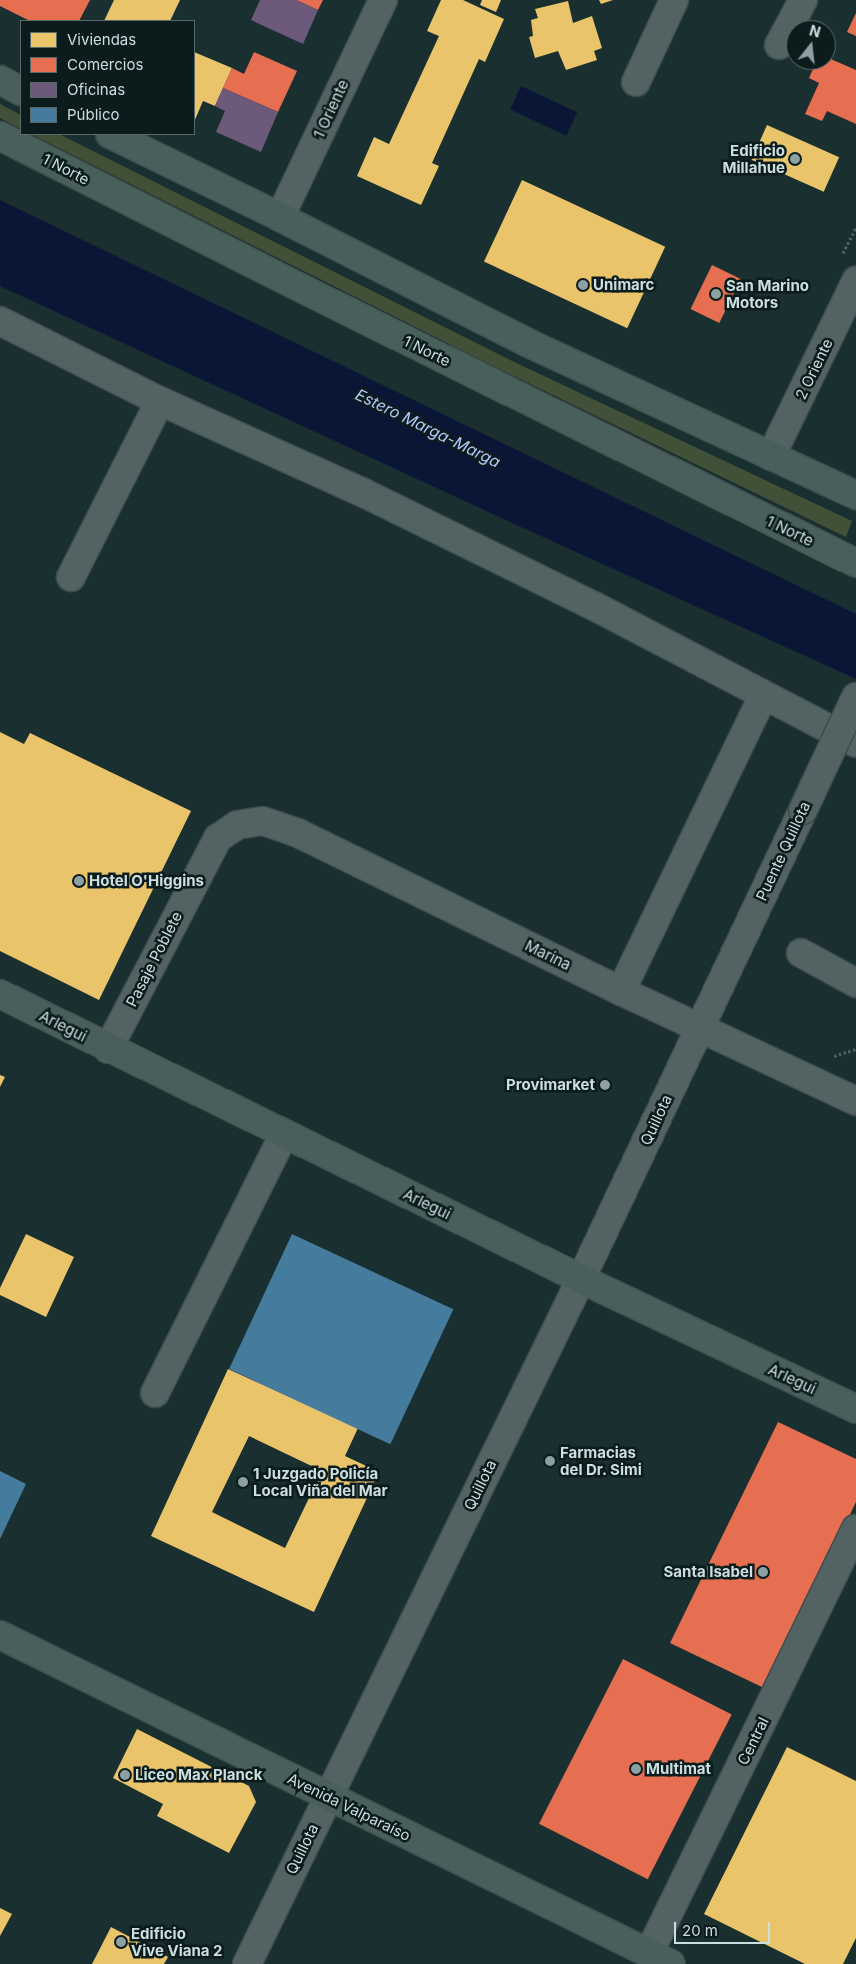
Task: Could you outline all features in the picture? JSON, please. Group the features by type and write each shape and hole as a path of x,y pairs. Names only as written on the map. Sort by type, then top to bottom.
{"main road":[{"path":"0,80 20,90"},
{"path":"112,135 280,217 526,342 856,496"},
{"name":"1 Norte","path":"0,136 318,297 856,563"},
{"name":"Arlegui","path":"0,994 108,1049 581,1279 856,1409"},
{"name":"Avenida Valparaíso","path":"0,1635 660,1959"}],"street":[{"name":"1 Oriente","path":"280,217 382,0"},
{"path":"636,82 674,0"},
{"path":"779,45 803,0"},
{"name":"2 Oriente","path":"771,456 856,281"},
{"path":"0,322 160,401 362,492 596,607 856,743"},
{"path":"71,577 160,401"},
{"path":"621,991 763,696"},
{"name":"Puente Quillota","path":"705,1016 856,697"},
{"name":"Marina","path":"237,825 263,821 298,833 621,991 705,1016 856,1101"},
{"name":"Pasaje Poblete","path":"108,1049 218,838 237,825"},
{"path":"801,952 856,983"},
{"name":"Quillota","path":"247,1964 581,1279 705,1016"},
{"path":"155,1393 284,1134"},
{"name":"Central","path":"660,1959 856,1529"}],"green space":[{"path":"0,104 20,114 20,128 0,118"},
{"path":"33,135 61,135 512,361 852,521 846,537 497,368"}],"water":[{"path":"521,86 577,112 566,136 510,110"},
{"name":"Estero Marga-Marga","path":"0,200 856,614 856,679 510,522 0,286"}],"building: Viviendas":[{"path":"114,0 180,0 170,20 104,20"},
{"path":"441,0 463,0 504,19 485,62 479,59 432,163 439,166 421,205 357,176 374,137 389,144 439,36 427,31"},
{"path":"482,0 501,0 496,12 480,5"},
{"path":"599,0 613,0 601,4"},
{"path":"568,1 573,23 592,16 602,48 594,51 597,60 566,70 558,51 535,58 529,37 533,36 531,20 538,18 535,9"},
{"path":"195,52 232,68 215,106 203,101 195,120"},
{"name":"Edificio Millahue","path":"767,125 839,157 824,192 752,160"},
{"path":"522,180 665,247 627,328 484,262"},
{"name":"Hotel O'Higgins","path":"0,732 24,744 30,733 191,811 99,1000 0,951"},
{"path":"0,1075 5,1077 0,1087"},
{"path":"26,1234 74,1257 46,1317 0,1295 0,1288"},
{"path":"228,1369 358,1428 345,1456 379,1472 314,1612 151,1536","holes":["249,1436 322,1471 285,1548 212,1512"]},
{"path":"137,1729 249,1786 256,1802 229,1853 157,1816 163,1804 113,1778"},
{"path":"787,1747 856,1781 856,1938 843,1964 805,1964 704,1914"},
{"path":"0,1908 12,1914 0,1936"},
{"name":"Edificio Vive Viana 2","path":"111,1927 168,1957 164,1964 92,1964"}],"building: Comercios":[{"path":"0,0 90,0 80,20 28,20 0,6"},
{"path":"296,0 323,0 318,10"},
{"path":"856,13 856,36 847,32"},
{"path":"254,52 297,71 278,112 223,88 232,68 244,74"},
{"path":"836,61 856,70 856,124 827,111 822,121 805,114 819,83 809,78 813,70 836,70"},
{"name":"San Marino Motors","path":"712,265 741,279 719,323 691,309"},
{"name":"Santa Isabel","path":"778,1422 856,1459 856,1502 766,1689 670,1643"},
{"name":"Multimat","path":"623,1659 732,1714 648,1879 539,1824"}],"building: Oficinas":[{"path":"260,0 296,0 318,10 303,44 251,20"},
{"path":"223,88 278,112 261,152 216,132 225,111 215,106"}],"building: Público":[{"path":"292,1234 453,1309 390,1444 229,1369"},
{"path":"0,1471 26,1484 0,1539"}],"place":[{"name":"Edificio Millahue","path":"795,159"},
{"name":"Unimarc","path":"583,285"},
{"name":"San Marino Motors","path":"716,294"},
{"name":"Hotel O'Higgins","path":"79,881"},
{"name":"Provimarket","path":"605,1085"},
{"name":"Farmacias del Dr. Simi","path":"550,1461"},
{"name":"1 Juzgado Policía Local Viña del Mar","path":"243,1482"},
{"name":"Santa Isabel","path":"763,1572"},
{"name":"Multimat","path":"636,1769"},
{"name":"Liceo Max Planck","path":"125,1775"},
{"name":"Edificio Vive Viana 2","path":"121,1942"}]}
